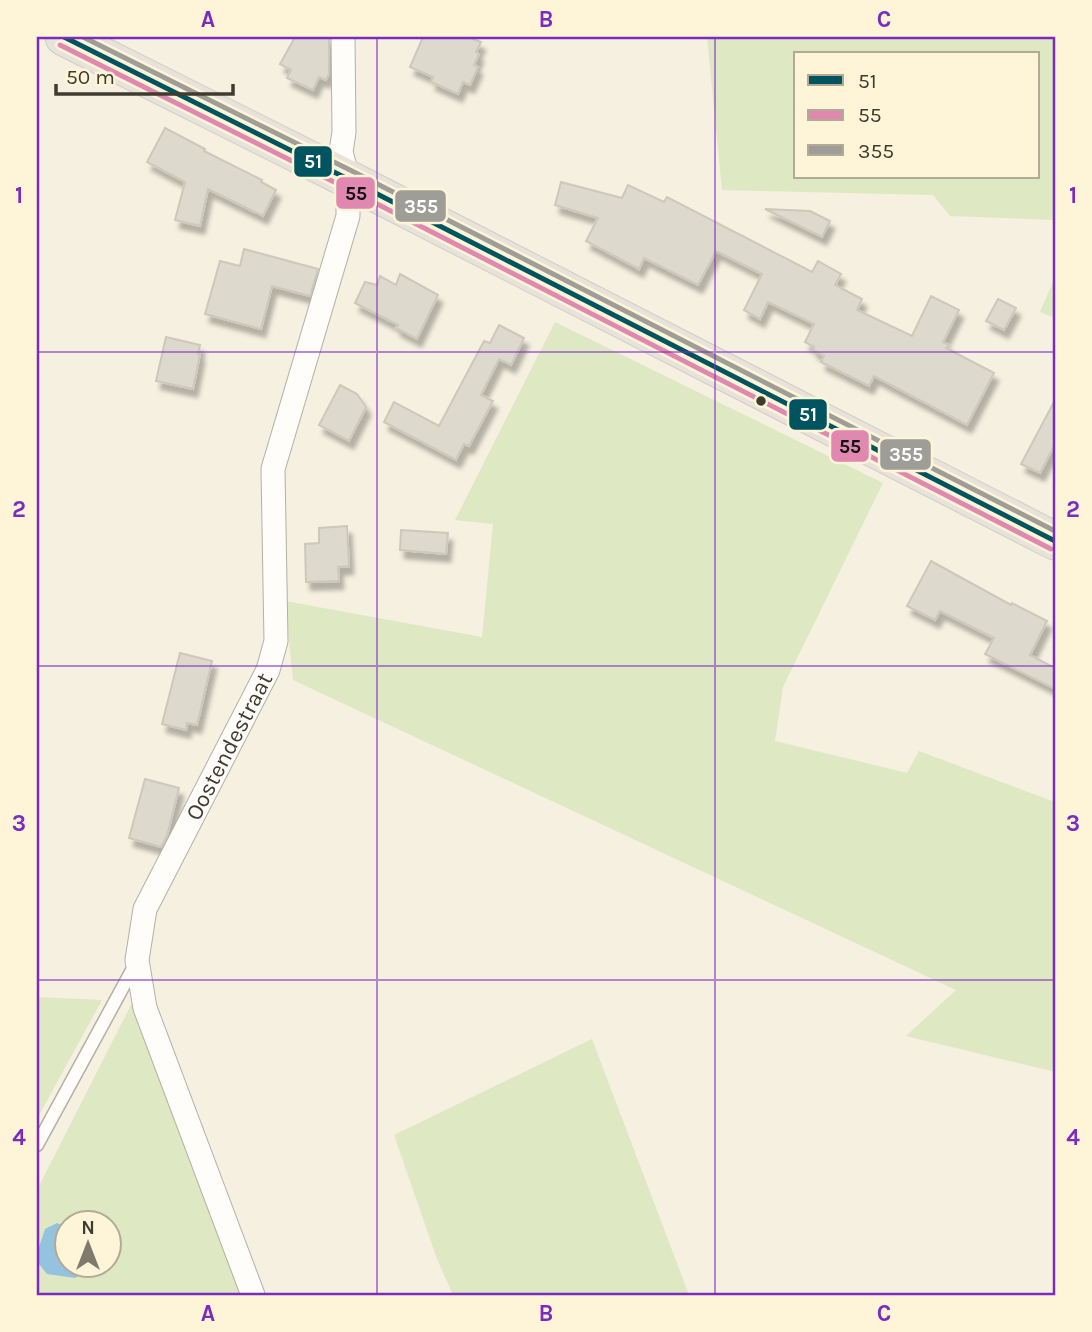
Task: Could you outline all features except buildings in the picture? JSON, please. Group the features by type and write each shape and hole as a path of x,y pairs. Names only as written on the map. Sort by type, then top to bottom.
{"main road":[{"path":"64,37 348,179 1055,541"}],"street":[{"name":"Oostendestraat","path":"253,1295 145,1008 137,960 145,909 268,670 276,641 273,469 348,216 348,179 341,152 344,132 343,37"}],"lane":[{"path":"37,1145 137,960"}],"green space":[{"path":"707,37 1055,37 1055,220 950,216 933,195 722,190"},
{"path":"1055,277 1055,318 1040,312"},
{"path":"555,322 883,483 783,687 775,741 907,773 919,751 1055,802 1055,1072 906,1036 956,990 293,680 285,601 482,637 493,524 455,520"},
{"path":"37,997 102,1000 37,1119"},
{"path":"134,999 243,1295 37,1295 37,1190"},
{"path":"592,1039 689,1295 453,1295 437,1259 394,1135"}],"water":[{"path":"52,1226 52,1275 47,1274 39,1264 39,1247 45,1229"}],"transit line":[{"name":"51","path":"64,37 348,179 1055,541"},
{"name":"355","path":"83,37 352,171 1055,531"},
{"name":"55","path":"60,45 344,187 1051,549"}]}
